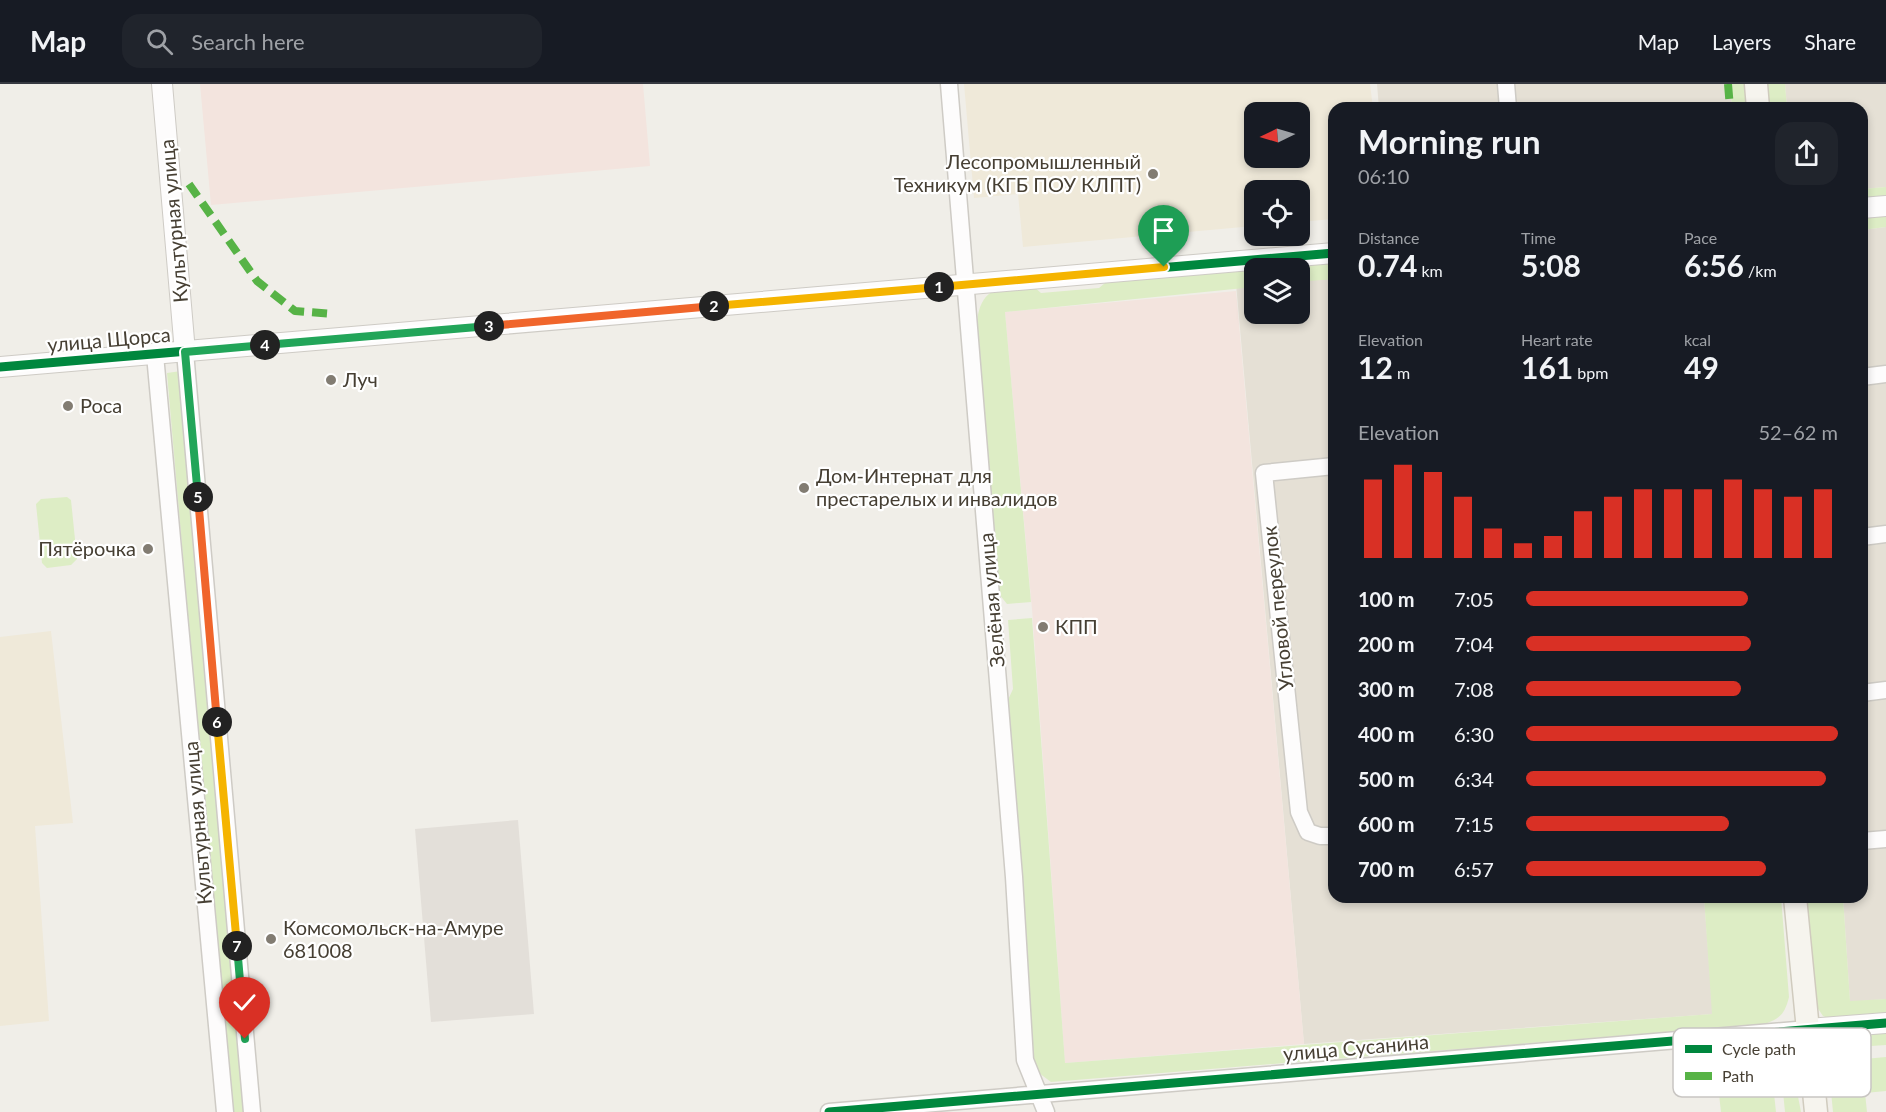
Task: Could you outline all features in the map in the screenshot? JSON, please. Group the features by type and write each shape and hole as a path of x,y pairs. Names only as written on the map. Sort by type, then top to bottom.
{"main road":[{"path":"1756,84 1758,102"},
{"path":"1796,903 1808,1028"},
{"path":"1815,1097 1816,1112"}],"street":[{"name":"Культурная улица","path":"162,84 252,1112"},
{"name":"Зелёная улица","path":"949,84 1014,877 1025,1060 1029,1074 1040,1092 1046,1112"},
{"path":"1506,84 1508,102"},
{"path":"1868,208 1886,206"},
{"name":"улица Щорса","path":"0,368 1328,254"},
{"name":"Культурная улица","path":"154,355 225,1112"},
{"path":"1868,376 1886,374"},
{"name":"Угловой переулок","path":"1328,467 1264,473 1299,812 1308,832 1328,836"},
{"path":"1868,536 1886,534"},
{"path":"1868,692 1886,690"},
{"path":"1868,840 1886,839"},
{"name":"улица Сусанина","path":"1821,1028 1886,1023"},
{"name":"улица Сусанина","path":"829,1112 1040,1092 1673,1040"}],"shaded area":[{"path":"200,84 643,84 650,166 211,205"},
{"name":"Лесопромышленный Техникум (КГБ ПОУ КЛПТ)","path":"964,84 1370,84 1372,102 1328,102 1328,219 1310,221 1310,180 1244,180 1244,227 1023,247 1018,194 974,198"},
{"path":"1377,84 1730,84 1732,102 1378,102"},
{"path":"1785,84 1886,84 1886,187 1868,188 1868,102 1786,102"},
{"path":"1886,227 1886,999 1850,1002 1843,903 1868,903 1868,229"},
{"path":"1328,275 1328,903 1704,903 1713,1014 1304,1044 1236,284 1244,283 1244,324 1310,324 1310,277"},
{"path":"1236,291 1304,1044 1065,1063 1032,609 1005,312"},
{"path":"51,631 73,823 35,826 49,1021 0,1026 0,637"},
{"path":"518,820 534,1014 431,1022 415,829"}],"green space":[{"path":"1730,84 1747,84 1749,102 1732,102"},
{"path":"1767,84 1785,84 1786,102 1767,102"},
{"path":"1886,187 1886,198 1868,200 1868,188"},
{"path":"1886,215 1886,227 1868,229 1868,216"},
{"path":"1328,260 1328,279 1310,281 1310,262"},
{"path":"1244,267 1244,288 1005,312 1031,602 1007,604 999,594 977,321 980,309 989,294 1003,288 1033,286 1041,293 1099,288 1111,278"},
{"path":"181,371 246,1112 231,1112 167,373"},
{"path":"67,497 71,500 77,559 71,565 47,568 42,563 36,504 41,499"},
{"path":"1032,618 1065,1063 1712,1014 1704,903 1781,903 1789,997 1784,1011 1775,1020 1765,1024 1716,1028 1673,1028 1673,1031 1051,1082 1035,1070 1032,1059 1007,702 1013,689 1008,620"},
{"path":"1803,903 1843,903 1850,1001 1886,999 1886,1015 1830,1019 1823,1016 1817,1007"},
{"path":"1886,1029 1886,1045 1871,1046 1871,1030"},
{"path":"1886,1057 1886,1091 1871,1092 1871,1058"},
{"path":"1719,1097 1774,1097 1776,1112 1721,1112"},
{"path":"1784,1097 1798,1097 1801,1112 1785,1112"},
{"path":"1832,1097 1865,1097 1867,1112 1833,1112"}],"marked path":[{"path":"1728,84 1730,102"},
{"path":"189,184 257,281 295,311 333,314"}],"cycle path":[{"path":"0,367 1328,254"},
{"path":"1827,1028 1886,1023"},
{"path":"829,1112 1673,1041"}],"place":[{"name":"Лесопромышленный Техникум (КГБ ПОУ КЛПТ)","path":"1153,174"},
{"name":"Луч","path":"331,380"},
{"name":"Роса","path":"68,406"},
{"name":"Дом-Интернат для престарелых и инвалидов","path":"804,488"},
{"name":"Пятёрочка","path":"148,549"},
{"name":"КПП","path":"1043,627"},
{"name":"Комсомольск-на-Амуре 681008","path":"271,939"}],"route":[{"path":"245,1039 185,352 1164,267"}]}
